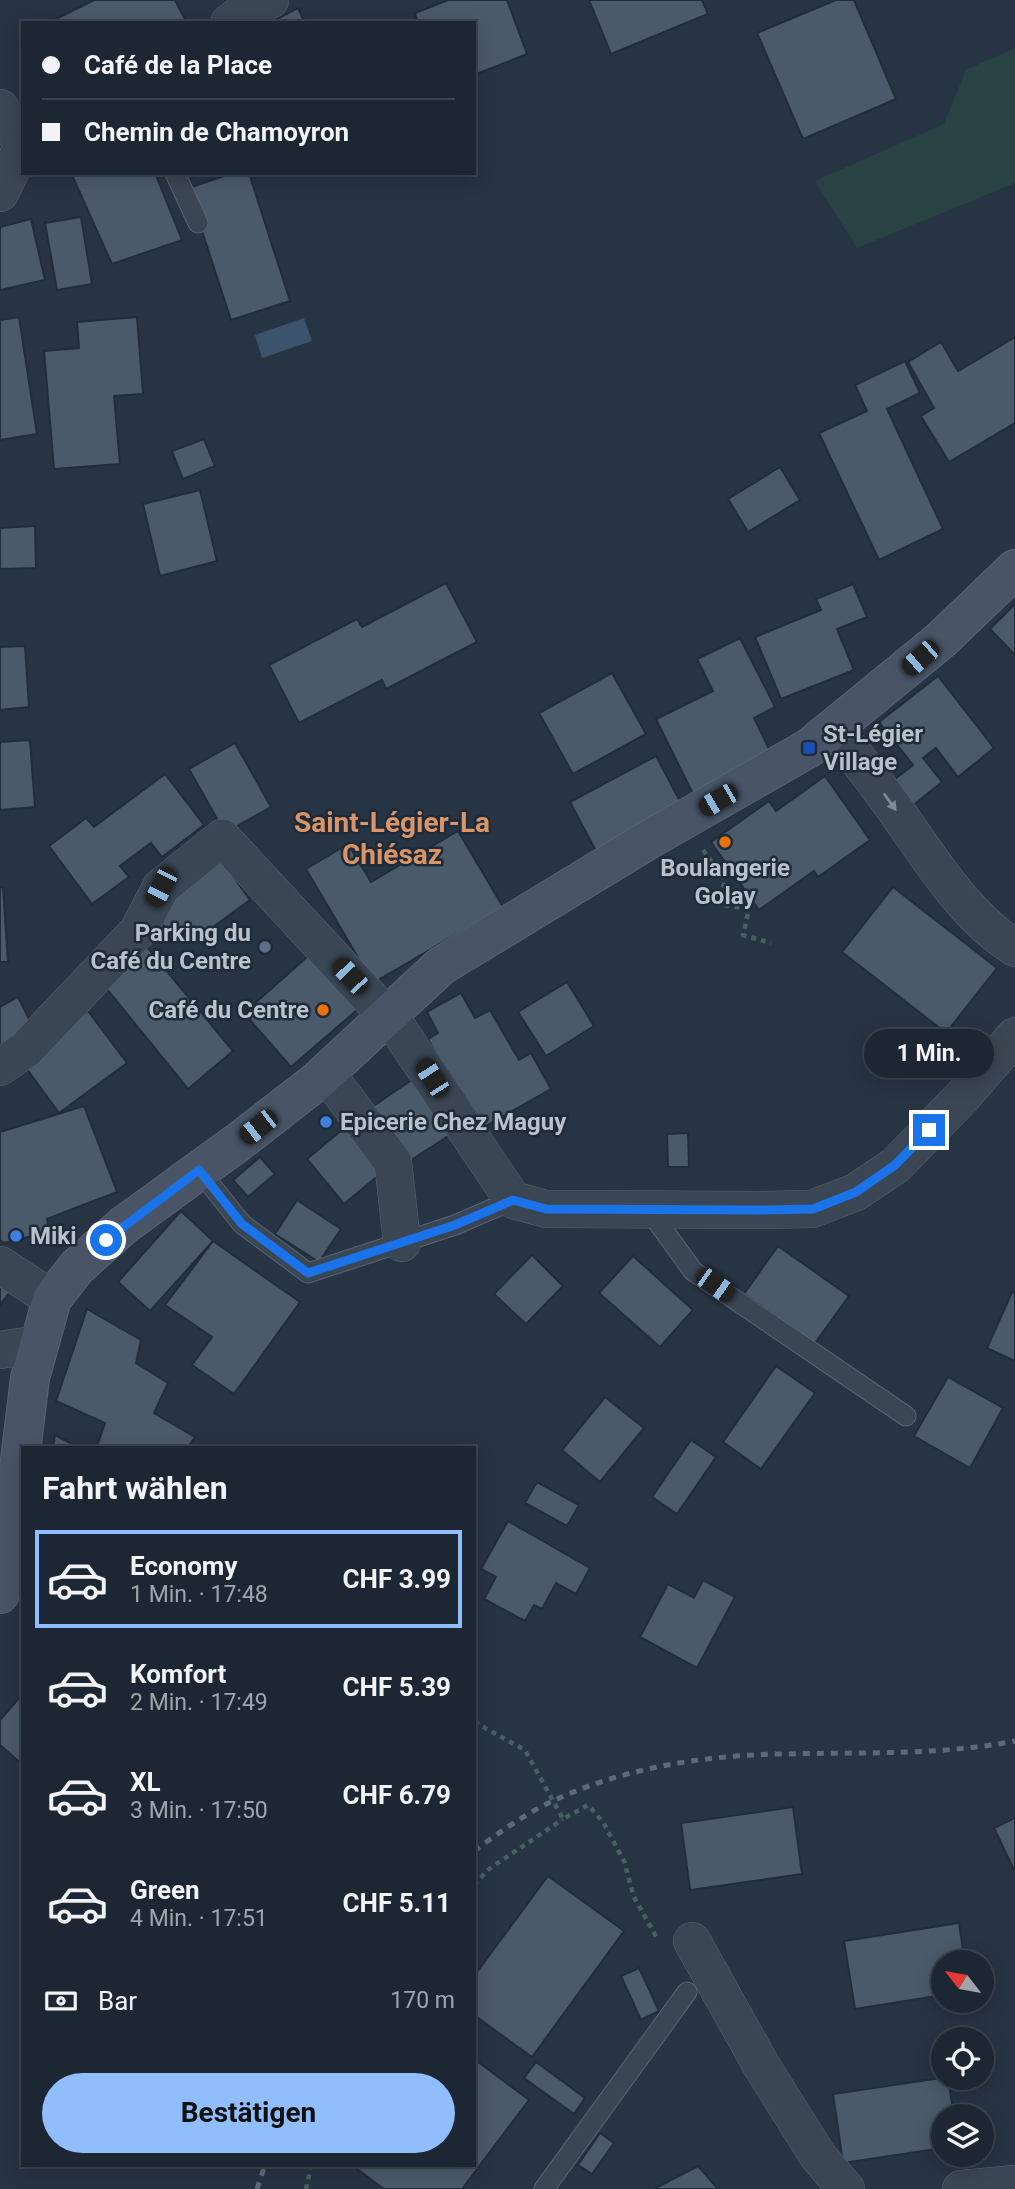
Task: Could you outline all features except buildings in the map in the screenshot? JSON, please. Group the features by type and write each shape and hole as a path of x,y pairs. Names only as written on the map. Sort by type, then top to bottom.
{"main road":[{"path":"22,1446 30,1378 52,1299 66,1279 106,1240 326,1073 417,986 454,956 809,748 941,640 1015,569"},
{"path":"0,1594 8,1559 21,1452"}],"street":[{"path":"232,21 246,10 270,0"},
{"path":"0,108 21,142"},
{"path":"0,193 21,149"},
{"path":"834,728 953,891 998,937 1015,948"},
{"path":"0,1067 26,1049 138,931 161,887 222,838 405,1037 513,1200 546,1209 813,1209 856,1192 895,1165 963,1096 1015,1036"},
{"path":"326,1073 393,1162 402,1243"},
{"path":"0,1265 52,1299"},
{"path":"0,1350 38,1344"},
{"path":"692,1941 775,2088 818,2155 846,2189"},
{"path":"961,2189 1015,2184"}],"lane":[{"path":"176,175 198,223"},
{"path":"199,1170 242,1224 308,1273 455,1225 513,1200"},
{"path":"649,1210 693,1270 906,1416"},
{"path":"544,2189 687,1992"}],"path":[{"path":"694,846 705,851 725,881 717,904 749,909 743,934 771,943"},
{"path":"476,1723 525,1750 563,1819"},
{"path":"476,1883 489,1869 588,1805 603,1822 624,1861 634,1897 687,1992"},
{"path":"306,2189 311,2167"}],"green space":[{"path":"1015,48 1015,183 857,248 815,181 944,124 966,70"}],"water":[{"path":"304,318 312,341 262,358 255,335"}],"railway":[{"path":"476,1850 523,1817 555,1800 608,1780 663,1766 748,1755 927,1751 1015,1741"},
{"path":"257,2189 264,2167"}],"place":[{"name":"St-Légier Village","path":"809,748"},
{"name":"Boulangerie Golay","path":"725,842"},
{"name":"Parking du Café du Centre","path":"265,947"},
{"name":"Café du Centre","path":"323,1010"},
{"name":"Epicerie Chez Maguy","path":"326,1122"},
{"name":"Miki","path":"16,1236"}],"district":[{"name":"Saint-Légier-La Chiésaz","path":"392,838"}],"route":[{"path":"106,1240 199,1170 242,1224 308,1273 455,1225 513,1200 546,1209 813,1209 856,1192 895,1165 929,1130"}]}
